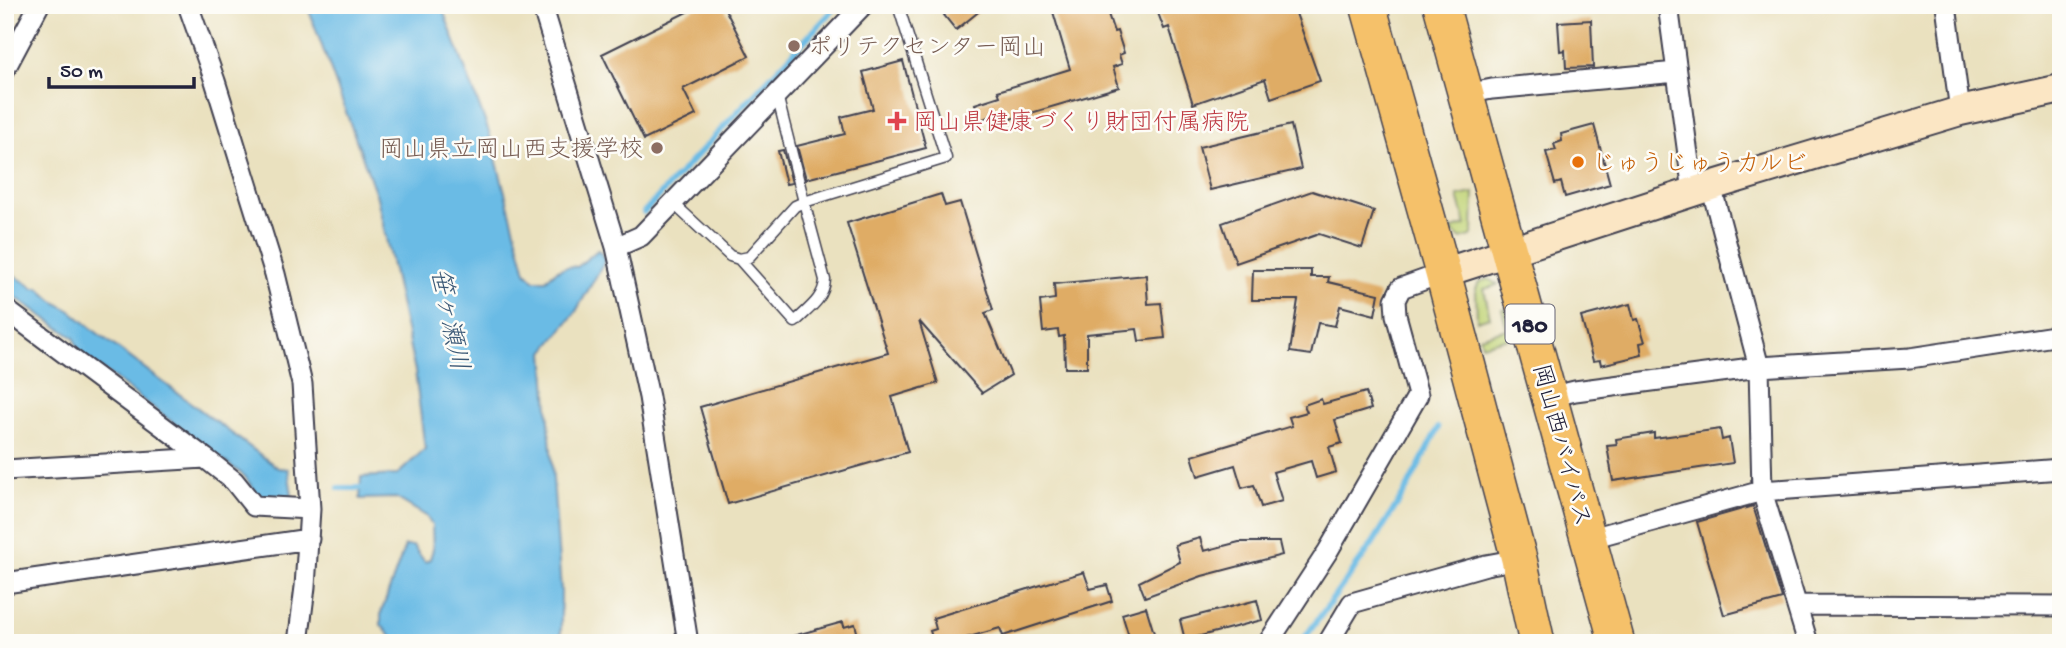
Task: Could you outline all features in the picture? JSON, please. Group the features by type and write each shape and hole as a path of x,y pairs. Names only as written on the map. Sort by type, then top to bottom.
{"highway":[{"path":"1368,5 1519,559 1536,641"},
{"name":"岡山西バイパス","path":"1441,5 1617,643"}],"street":[{"path":"5,69 39,5"},
{"path":"188,5 215,81 271,261 302,384 310,509 309,539 299,640 278,643"},
{"path":"542,5 616,247 649,397 688,643"},
{"path":"616,247 641,236 863,5"},
{"path":"1668,5 1677,72 1702,189 1759,367 1762,491 1808,643"},
{"path":"1946,5 1960,111"},
{"path":"1466,94 1492,89 1677,72"},
{"path":"1268,643 1328,551 1418,395 1396,315 1395,300 1401,288 1702,189 1960,111 2061,89"},
{"path":"5,309 205,458 234,481 254,506 310,509"},
{"path":"1550,397 1575,391 1759,367 1910,358 2061,335"},
{"path":"5,470 205,458"},
{"path":"1588,539 1762,491 2061,469"},
{"path":"5,583 309,539"},
{"path":"1328,643 1352,603 1486,565 1519,559"},
{"path":"1797,605 2061,606"},
{"path":"1607,606 1625,643"}],"lane":[{"path":"673,203 730,256 739,259 749,257 795,206 946,158 898,5"},
{"path":"739,259 795,322 820,298 825,289 825,280 777,94"}],"green space":[{"path":"1474,193 1473,232 1471,236 1461,239 1450,230 1466,225 1458,196"},
{"path":"1488,279 1498,285 1484,289 1490,317 1477,321 1476,289 1479,282"},
{"path":"1513,307 1520,335 1482,345 1480,337 1507,329 1502,309"}],"water":[{"name":"笹ヶ瀬川","path":"307,5 441,5 489,132 526,272 534,280 546,280 560,269 577,267 598,250 606,259 575,313 544,352 561,591 561,643 397,643 381,625 381,613 405,546 413,546 425,562 430,559 433,549 432,525 426,516 396,498 360,499 361,477 397,475 425,449 415,371 377,197"},
{"path":"5,269 33,288 39,288 52,300 71,311 278,468 288,469 292,495 285,503 259,502 259,495 243,475 79,352 74,338 5,290"}],"building":[{"path":"701,5 723,5 749,56 683,89 696,115 644,140 602,54"},
{"path":"955,5 987,5 956,30 944,15"},
{"path":"1051,5 1105,5 1124,53 1119,55 1122,64 1113,67 1119,87 1007,120 1005,112 980,120 975,104 1000,96 998,91 1070,69"},
{"path":"1155,5 1293,5 1320,81 1271,98 1265,79 1193,104 1169,27 1164,29"},
{"path":"1591,20 1593,67 1566,68 1565,50 1560,51 1558,22"},
{"name":"岡山県健康づくり財団付属病院","path":"903,61 926,148 806,179 797,146 845,134 841,117 873,109 863,72"},
{"path":"1291,125 1301,169 1210,190 1199,147"},
{"path":"1594,125 1610,184 1565,197 1561,182 1555,184 1546,152 1556,150 1554,144 1562,141 1561,134"},
{"path":"783,150 792,183 786,184 778,151"},
{"path":"1312,191 1374,211 1362,248 1319,234 1236,263 1222,223"},
{"path":"941,194 945,206 960,202 993,310 985,313 1011,375 982,393 919,321 938,383 892,397 908,452 728,504 700,407 888,353 847,223"},
{"path":"1253,270 1311,270 1311,277 1329,277 1328,282 1379,294 1375,315 1340,306 1335,326 1318,323 1311,355 1290,352 1298,300 1252,300"},
{"path":"1146,275 1148,304 1161,303 1165,338 1139,341 1137,329 1087,334 1087,368 1065,368 1064,336 1059,337 1058,330 1043,332 1040,301 1055,299 1054,284"},
{"path":"1630,304 1634,320 1638,319 1645,342 1640,343 1642,355 1601,365 1600,360 1593,361 1581,317"},
{"path":"1366,392 1371,409 1335,420 1342,443 1329,447 1336,472 1316,478 1311,461 1273,472 1282,501 1261,507 1254,485 1242,488 1235,465 1198,476 1192,456 1292,426 1289,417 1307,412 1304,405 1321,399 1323,404"},
{"path":"1720,429 1722,440 1729,438 1733,463 1613,481 1607,446 1617,445 1616,439 1654,433 1654,438"},
{"path":"1753,506 1782,599 1724,615 1697,522"},
{"path":"1200,538 1204,551 1239,542 1279,542 1282,555 1202,576 1145,597 1139,582 1180,562 1175,545"},
{"path":"1084,572 1090,589 1107,585 1112,601 1003,636 1000,628 949,643 934,643 930,631 936,629 933,618"},
{"path":"1257,600 1262,620 1185,640 1180,620"},
{"path":"1146,607 1157,643 1131,643 1122,614"},
{"path":"843,622 844,627 855,624 860,643 787,643 786,638"}],"waterway":[{"path":"644,212 838,5"},
{"path":"1301,643 1373,543 1408,487 1438,428"},
{"path":"339,488 366,488"}],"place":[{"name":"ポリテクセンター岡山","path":"794,46"},
{"name":"岡山県健康づくり財団付属病院","path":"897,121"},
{"name":"岡山県立岡山西支援学校","path":"657,148"},
{"name":"じゅうじゅうカルビ","path":"1578,162"}]}
